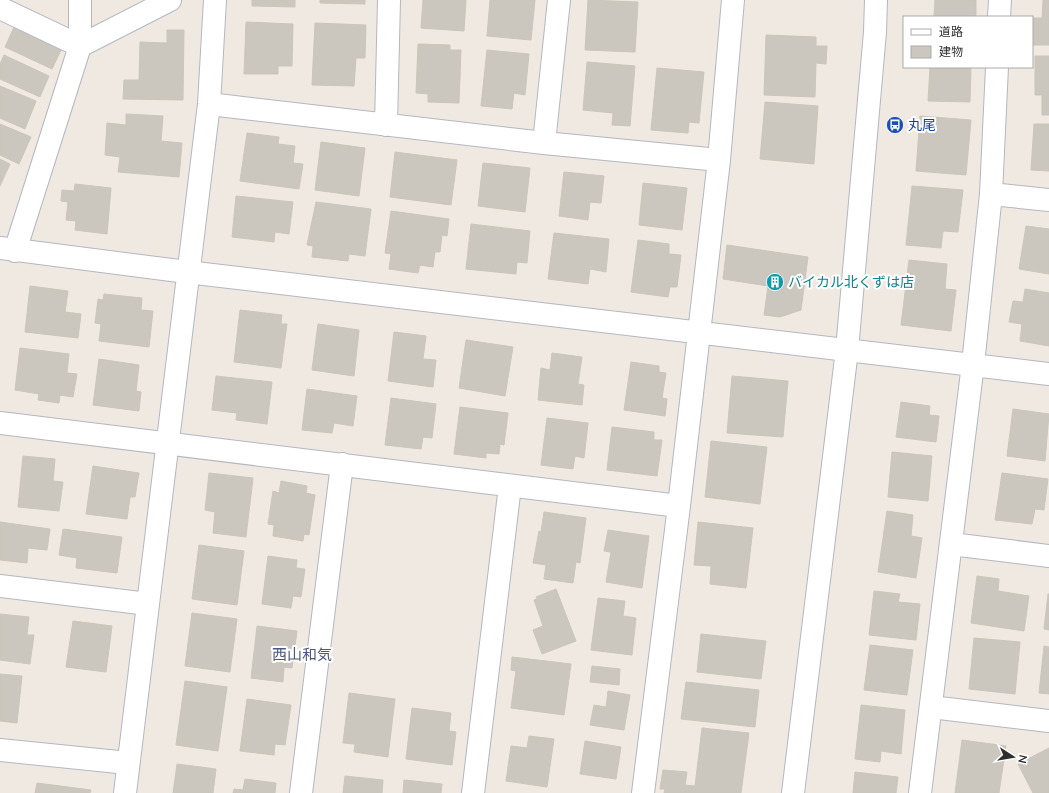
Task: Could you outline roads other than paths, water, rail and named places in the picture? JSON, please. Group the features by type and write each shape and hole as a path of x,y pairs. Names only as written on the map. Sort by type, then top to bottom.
{"street":[{"path":"80,0 80,46 7,249 187,272 1049,374"},
{"path":"80,46 170,0"},
{"path":"125,793 168,443 187,272 209,104 215,0"},
{"path":"386,125 389,0"},
{"path":"544,143 559,0"},
{"path":"643,793 699,333 718,160 733,0"},
{"path":"793,793 847,350 875,32 876,0"},
{"path":"1000,0 1000,16"},
{"path":"0,8 80,46"},
{"path":"920,793 973,364 991,194 997,68"},
{"path":"209,104 544,143 718,160"},
{"path":"991,194 1049,200"},
{"path":"0,423 679,506"},
{"path":"301,793 342,464"},
{"path":"473,793 510,486"},
{"path":"951,544 1049,556"},
{"path":"0,586 148,604"},
{"path":"931,707 1049,721"},
{"path":"0,750 128,764"}],"place":[{"name":"丸尾","path":"895,125"},
{"name":"バイカル北くずは店","path":"775,282"}],"district":[{"name":"西山和気","path":"302,654"}]}
